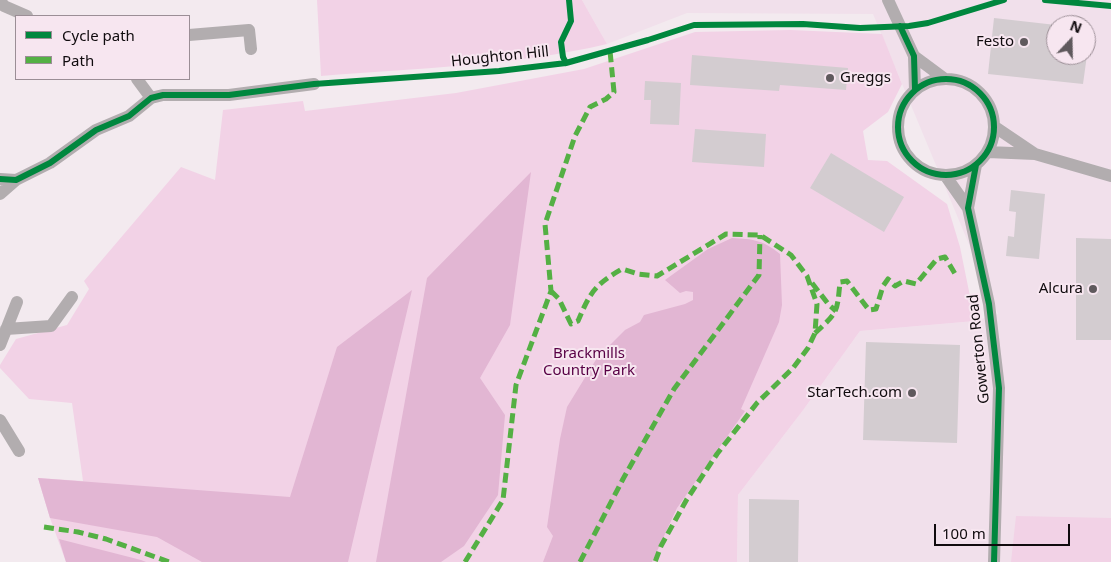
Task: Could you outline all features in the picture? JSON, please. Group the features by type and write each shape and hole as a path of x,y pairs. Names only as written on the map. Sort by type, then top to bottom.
{"street":[{"path":"0,0 4,6 25,15"},
{"path":"888,0 914,56 915,90"},
{"path":"190,35 249,30 251,49"},
{"path":"914,56 946,79"},
{"path":"946,79 961,81 974,88 985,98 992,112 995,126 993,140 988,152 976,165 961,173 945,175 929,172 915,164 904,151 898,130 900,115 905,101 915,90 929,82 946,79"},
{"path":"138,80 150,98"},
{"path":"0,194 16,180 50,163 96,130 129,116 150,98 163,95 229,95 314,84"},
{"path":"995,126 1035,154"},
{"path":"988,152 1035,154 1111,176"},
{"name":"Gowerton Road","path":"968,208 976,165"},
{"name":"Gowerton Road","path":"945,175 968,208 989,304 999,388 994,562"},
{"path":"0,179 16,180"},
{"path":"6,329 51,326 72,297"},
{"path":"0,345 17,302"},
{"path":"0,420 19,451"}],"shaded area":[{"path":"582,0 1111,0 1111,562 737,562 738,495 804,409 860,331 975,321 998,314 873,14 687,13 607,44"},
{"path":"531,172 510,325 480,378 505,415 498,495 464,546 441,562 376,562 427,278"},
{"path":"732,238 758,241 780,254 782,305 779,322 741,409 745,411 677,508 652,562 543,562 553,536 547,527 560,439 567,407 597,358 625,330 640,322 644,315 693,300 693,292 686,291 680,293 665,280 708,249"},
{"path":"412,290 348,562 202,562 157,537 50,518 38,478 290,497 337,347"},
{"path":"59,539 141,560 146,562 66,562"}],"green space":[{"path":"317,0 582,0 607,44 501,62 321,76"},
{"name":"Brackmills Country Park","path":"790,30 882,34 902,84 888,112 863,131 868,160 887,161 947,204 960,247 975,321 860,331 804,409 738,495 737,562 66,562 38,478 83,481 72,403 29,399 0,368 0,365 16,339 67,325 89,289 84,281 181,167 215,180 223,110 303,101 305,111 456,93 584,69 695,32"},
{"path":"1016,516 1111,518 1111,562 1011,562"}],"building":[{"name":"Festo","path":"994,18 1046,24 1046,65 1086,65 1083,84 988,74"},
{"path":"692,55 848,68 846,90 780,85 779,91 690,85"},
{"path":"645,81 681,83 679,125 650,124 651,100 644,100"},
{"path":"695,129 766,134 764,167 692,162"},
{"path":"831,153 904,197 884,232 810,188"},
{"path":"1011,190 1045,194 1039,259 1006,256 1008,236 1014,237 1016,212 1009,211"},
{"name":"Alcura","path":"1076,238 1111,239 1111,340 1076,340"},
{"name":"StarTech.com","path":"866,342 960,345 957,443 863,440"},
{"path":"749,499 799,500 798,562 749,562"}],"marked path":[{"path":"465,562 503,500 516,385 551,291 545,224 575,136 590,107 606,99 614,92 610,51"},
{"path":"551,291 559,299 571,324 578,321 594,290 622,269 638,274 657,276 726,234 760,235 791,255 807,276 817,304 815,333 808,348 793,368 757,403 717,454 687,499 661,546 655,562"},
{"path":"580,562 623,479 674,389 759,275 760,235"},
{"path":"815,333 828,321 835,311 840,282 847,281 869,310 876,309 883,286 888,279 895,286 904,281 916,284 937,259 945,257 957,277"},
{"path":"812,283 836,311"},
{"path":"44,527 78,532 106,539 169,562"}],"cycle path":[{"path":"566,63 563,57 561,42 571,21 569,0"},
{"name":"Houghton Hill","path":"0,179 16,180 50,163 96,130 129,116 151,98 163,95 229,95 314,84 499,71 566,63 694,25 803,24 860,28 909,26 928,23 1004,0"},
{"path":"1045,0 1111,6"},
{"path":"900,26 914,56 915,90"},
{"path":"946,79 964,83 980,93 990,109 994,127 990,145 980,161 964,171 946,175 928,171 912,161 902,145 898,127 902,109 912,93 928,83 946,79"},
{"path":"976,165 968,208 989,304 999,388 994,562"}],"place":[{"name":"Festo","path":"1024,42"},
{"name":"Greggs","path":"830,78"},
{"name":"Alcura","path":"1093,289"},
{"name":"StarTech.com","path":"912,393"}]}
